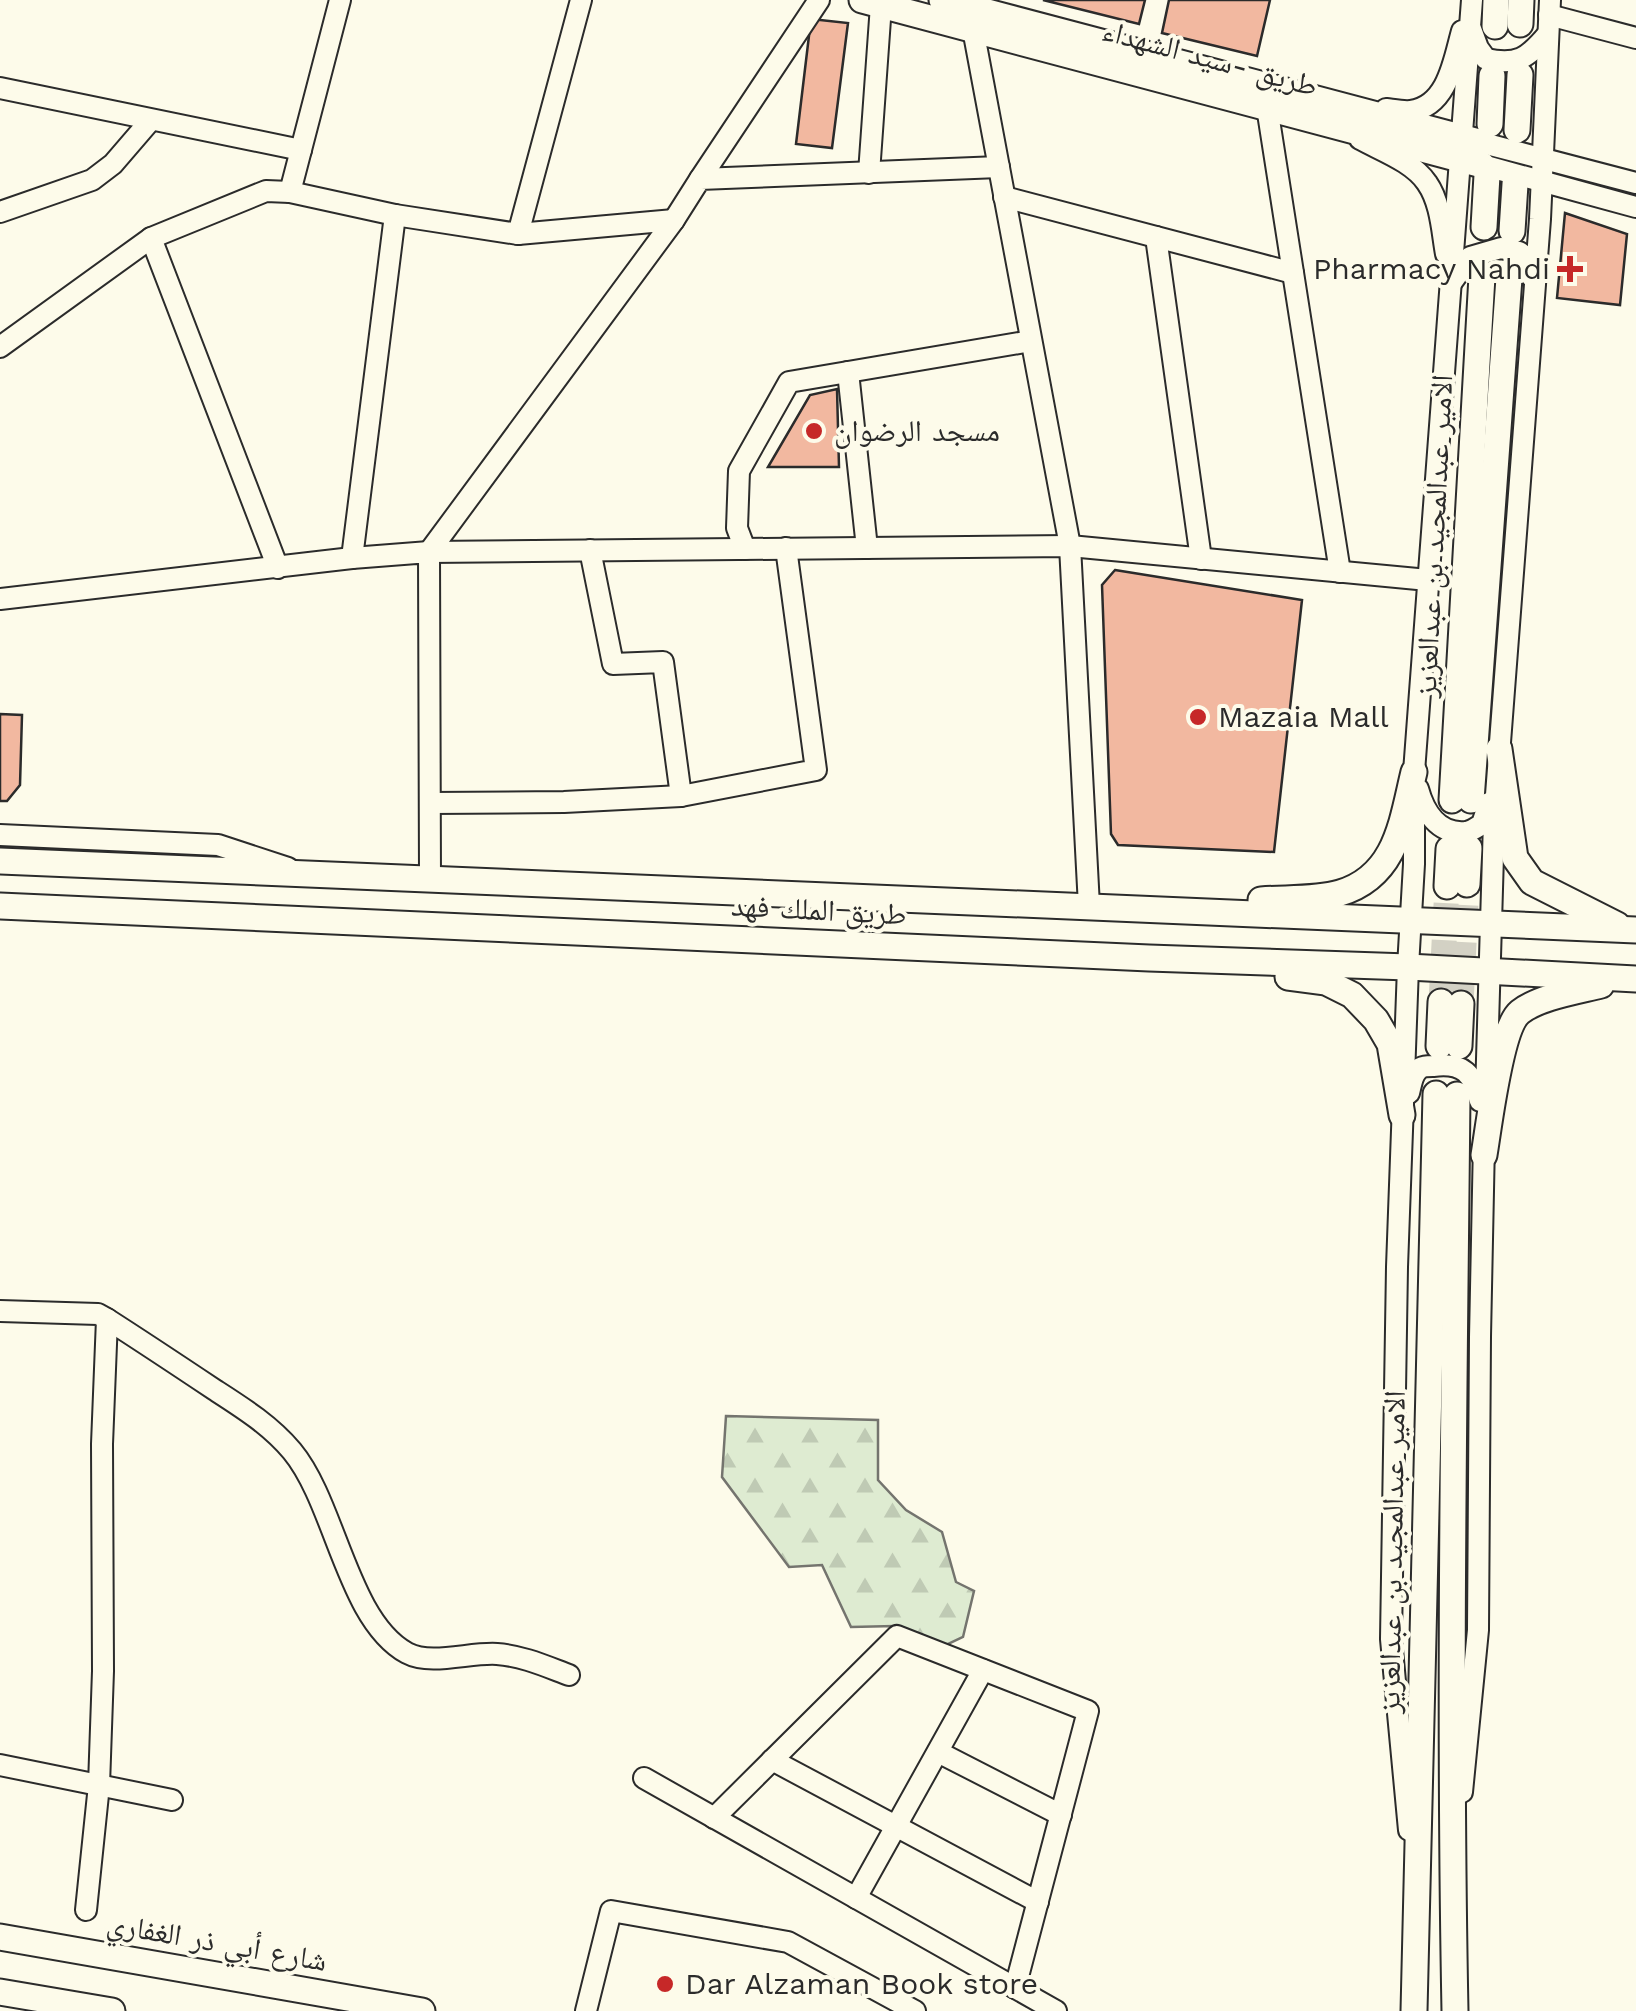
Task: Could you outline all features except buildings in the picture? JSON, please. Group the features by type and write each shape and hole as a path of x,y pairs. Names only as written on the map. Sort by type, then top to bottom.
{"main road":[{"name":"طريق -سيد الشهداء","path":"945,0 1339,116 1478,151"},
{"name":"طريق -سيد الشهداء","path":"872,2 1267,107 1339,116"},
{"path":"1517,130 1520,75"},
{"path":"1484,227 1478,151 1492,76"},
{"path":"1512,231 1534,183"},
{"name":"الامير عبدالمجيد بن عبدالعزيز","path":"1482,276 1462,800 1509,278"},
{"path":"1499,754 1515,858 1532,882 1631,930"},
{"path":"1155,909 1337,894 1360,886 1388,861 1414,772"},
{"path":"1457,885 1459,849"},
{"name":"طريق الملك فهد","path":"0,860 1631,930"},
{"name":"طريق الملك فهد","path":"0,906 1629,979"},
{"path":"1149,958 1326,982 1352,995 1376,1020 1390,1044 1402,1114"},
{"path":"1484,1154 1505,1039 1517,1014 1538,1002 1629,979"},
{"path":"1449,1046 1451,1003"},
{"name":"الامير عبدالمجيد بن عبدالعزيز","path":"1414,2011 1447,1095 1455,2011"},
{"name":"شارع أبي ذر الغفاري","path":"0,1937 422,2011"},
{"path":"0,1992 112,2011"}],"street":[{"path":"290,192 340,0"},
{"path":"518,234 581,0"},
{"path":"430,878 429,552 674,220 819,0"},
{"path":"1339,116 1424,107 1442,92 1471,0 1501,15"},
{"path":"868,173 872,2"},
{"path":"1501,15 1478,48 1486,58 1507,63 1534,52 1549,16"},
{"path":"1416,1903 1391,1640 1397,1266 1414,864 1414,772 1451,284 1501,15"},
{"path":"1549,16 1636,38"},
{"path":"1452,1894 1478,1630 1490,924 1535,286 1534,183 1546,160 1549,16"},
{"path":"973,28 1070,546 1089,906"},
{"path":"0,88 301,150"},
{"path":"1267,107 1340,572"},
{"path":"1339,116 1427,182 1436,202 1451,284"},
{"path":"0,212 92,180 113,164 150,121"},
{"path":"1478,151 1546,160 1636,183"},
{"path":"1478,151 1534,183 1636,207"},
{"path":"700,180 999,168"},
{"path":"0,347 151,238 266,192 290,192 396,215 518,234 674,220"},
{"path":"1004,197 1293,274"},
{"path":"352,558 396,215"},
{"path":"1156,237 1200,558"},
{"path":"151,238 278,568"},
{"path":"1451,284 1470,257 1501,248 1519,252 1528,260 1535,286"},
{"path":"745,549 737,528 739,471 789,382 1031,341"},
{"path":"848,372 868,548"},
{"path":"0,599 429,552 1070,546 1428,580"},
{"path":"430,803 681,796 816,770 786,548"},
{"path":"590,550 613,664 664,662 681,796"},
{"path":"1414,772 1421,802 1430,818 1443,828 1466,832 1482,824 1499,754"},
{"path":"0,835 218,844 304,873"},
{"path":"1402,1114 1414,1073 1420,1067 1458,1066 1474,1080 1485,1124"},
{"path":"0,1311 98,1314 271,1427 312,1479 362,1602 396,1646 412,1656 520,1657 570,1675"},
{"path":"86,1910 99,1785 104,1671 102,1444 106,1319"},
{"path":"714,1818 897,1636 1088,1711 1015,1988"},
{"path":"856,1898 982,1670"},
{"path":"938,1752 1061,1815"},
{"path":"772,1760 1038,1902"},
{"path":"0,1765 172,1800"},
{"path":"644,1778 1056,2011"},
{"path":"586,2011 611,1911 788,1942 915,2011"}],"green space":[{"path":"726,1416 878,1420 878,1480 906,1510 942,1532 956,1582 974,1591 963,1637 944,1646 895,1626 851,1627 822,1565 789,1567 722,1477"}],"tunnel":[{"path":"1461,1004 1467,884"},
{"path":"1441,1002 1447,886"}],"place":[{"name":"Pharmacy Nahdi","path":"1570,269"},
{"name":"مسجد الرضوان","path":"814,431"},
{"name":"Mazaia Mall","path":"1198,717"},
{"name":"Dar Alzaman Book store","path":"665,1984"}]}
